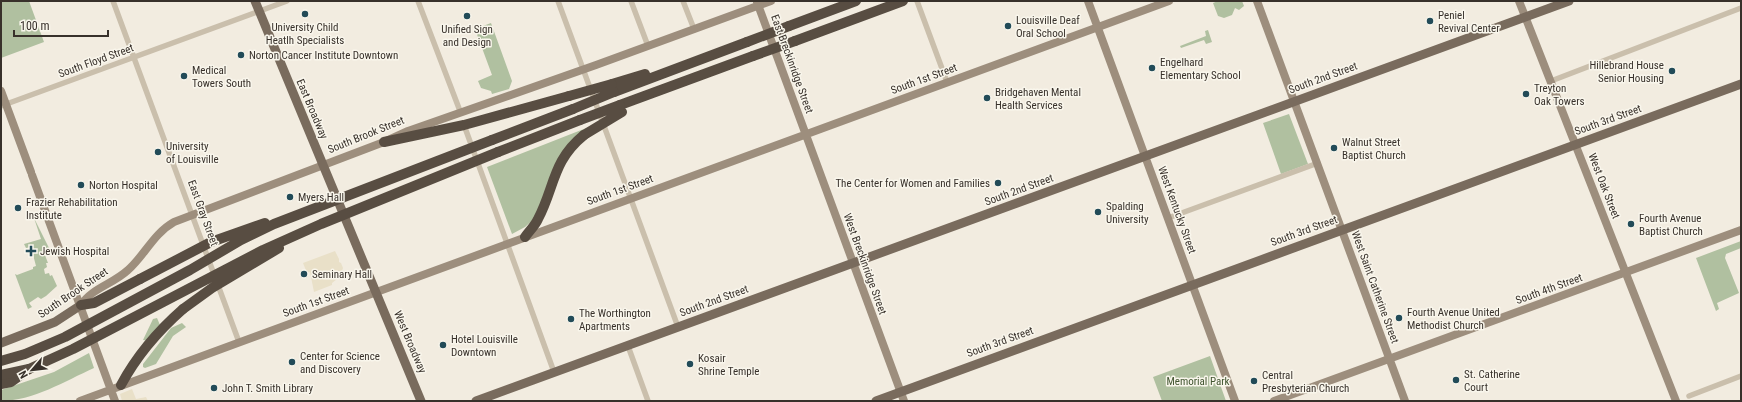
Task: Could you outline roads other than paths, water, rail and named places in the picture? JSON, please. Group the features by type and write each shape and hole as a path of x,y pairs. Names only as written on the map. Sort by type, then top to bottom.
{"highway":[{"path":"384,142 464,125 569,96 613,88 709,57 856,1"},
{"path":"1,384 11,382 29,370 73,349 263,250 321,224 580,120 621,108 664,89 899,3"},
{"path":"1,360 49,345 190,270 247,237 274,224 573,109 613,88"},
{"path":"525,237 542,212 560,163 577,141 621,108"},
{"path":"81,304 94,303 211,242 257,225 326,204"},
{"path":"121,385 161,330 183,309 218,284 321,224"},
{"path":"1,375 29,370"}],"main road":[{"name":"East Broadway","path":"255,1 376,292"},
{"name":"South 2nd Street","path":"476,401 1569,1"},
{"name":"South 3rd Street","path":"876,401 1741,84"},
{"name":"West Broadway","path":"376,292 422,401"},
{"name":"South Brook Street","path":"1,344 55,322 81,304"}],"street":[{"name":"East Gray Street","path":"114,1 239,342"},
{"name":"South Floyd Street","path":"4,105 287,1"},
{"path":"418,1 460,111"},
{"path":"558,1 584,69 629,198 678,327"},
{"path":"631,1 648,46"},
{"path":"683,1 694,29"},
{"name":"South Brook Street","path":"81,304 88,295 128,270 164,228 192,214 384,142 460,111 648,46 758,3 770,1"},
{"path":"917,1 947,82"},
{"name":"West Kentucky Street","path":"1088,1 1235,401"},
{"name":"South 1st Street","path":"80,401 629,198 1169,1"},
{"name":"West Saint Catherine Street","path":"1257,1 1405,401"},
{"name":"West Oak Street","path":"1519,1 1676,401"},
{"name":"East Breckinridge Street","path":"758,3 806,134"},
{"path":"1551,81 1741,8"},
{"path":"1,91 4,105 32,173 116,401"},
{"path":"464,125 554,372"},
{"name":"West Breckinridge Street","path":"806,134 904,401"},
{"path":"1168,218 1318,163"},
{"name":"South 4th Street","path":"1274,401 1741,230"},
{"path":"628,346 648,401"},
{"path":"1689,396 1741,376"}],"place":[{"name":"University Child Heatlh Specialists","path":"305,14"},
{"name":"Unified Sign and Design","path":"467,16"},
{"name":"Peniel Revival Center","path":"1430,21"},
{"name":"Louisville Deaf Oral School","path":"1008,26"},
{"name":"Norton Cancer Institute Downtown","path":"241,55"},
{"name":"Engelhard Elementary School","path":"1152,68"},
{"name":"Hillebrand House Senior Housing","path":"1672,71"},
{"name":"Medical Towers South","path":"184,76"},
{"name":"Treyton Oak Towers","path":"1526,94"},
{"name":"Bridgehaven Mental Health Services","path":"987,98"},
{"name":"Walnut Street Baptist Church","path":"1334,148"},
{"name":"University of Louisville","path":"158,152"},
{"name":"The Center for Women and Families","path":"998,183"},
{"name":"Norton Hospital","path":"81,185"},
{"name":"Myers Hall","path":"290,197"},
{"name":"Frazier Rehabilitation Institute","path":"18,208"},
{"name":"Spalding University","path":"1098,212"},
{"name":"Fourth Avenue Baptist Church","path":"1631,224"},
{"name":"Jewish Hospital","path":"31,251"},
{"name":"Seminary Hall","path":"304,274"},
{"name":"Fourth Avenue United Methodist Church","path":"1399,318"},
{"name":"The Worthington Apartments","path":"571,319"},
{"name":"Hotel Louisville Downtown","path":"443,345"},
{"name":"Center for Science and Discovery","path":"292,362"},
{"name":"Kosair Shrine Temple","path":"690,364"},
{"name":"St. Catherine Court","path":"1456,380"},
{"name":"Central Presbyterian Church","path":"1254,381"},
{"name":"John T. Smith Library","path":"214,388"}],"park label":[{"name":"Memorial Park","path":"1198,381"}]}
